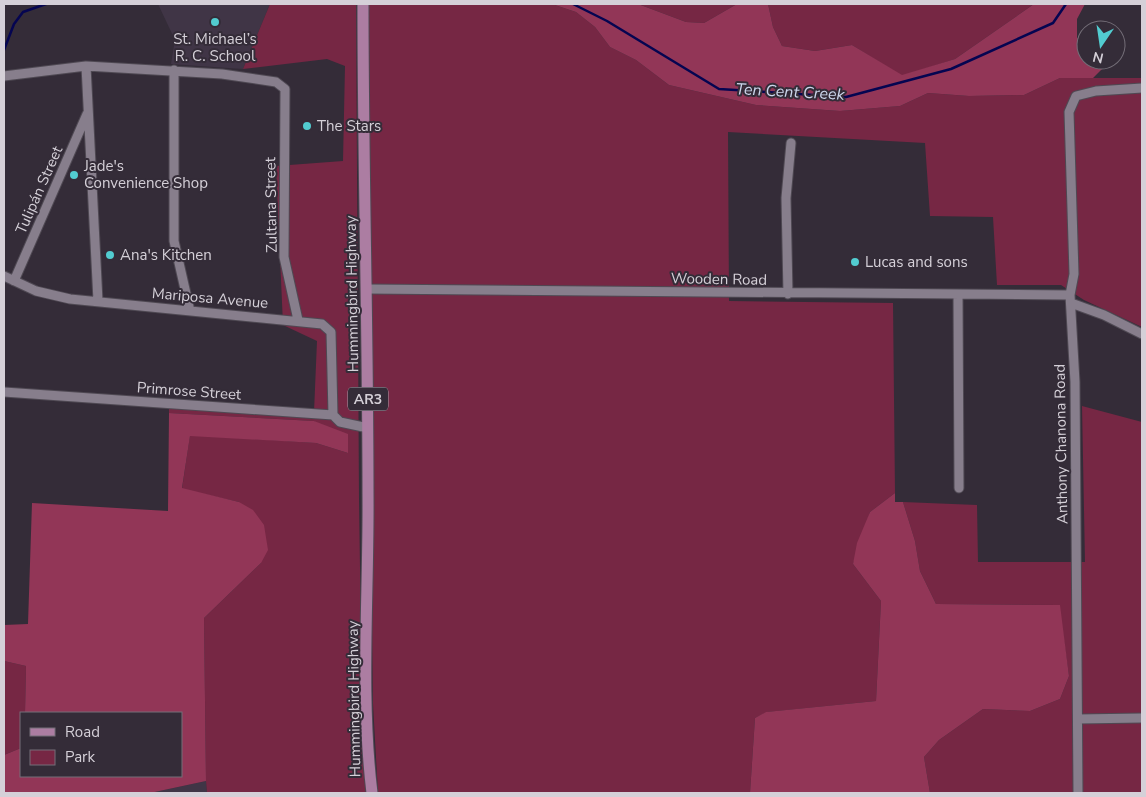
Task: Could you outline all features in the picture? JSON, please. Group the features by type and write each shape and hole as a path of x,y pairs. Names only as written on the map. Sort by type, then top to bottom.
{"main road":[{"name":"Hummingbird Highway","path":"363,4 362,78 368,289 367,696 372,793"}],"street":[{"path":"86,66 98,302"},
{"path":"4,76 86,66 174,70 174,241 190,311"},
{"name":"Zultana Street","path":"174,70 276,82 285,89 284,257 298,320"},
{"name":"Anthony Chanona Road","path":"1078,793 1075,382 1070,299 1074,274 1070,112 1076,96 1096,91 1142,88"},
{"name":"Tulipán Street","path":"14,281 88,111"},
{"path":"788,294 786,198 791,143"},
{"name":"Mariposa Avenue","path":"4,276 52,296 190,311 298,320 322,324 331,332 333,415"},
{"name":"Wooden Road","path":"368,289 958,295 1070,299 1142,334"},
{"path":"958,295 958,488"},
{"name":"Primrose Street","path":"4,392 333,415 340,422 368,428"},
{"path":"1078,719 1142,718"}],"shaded area":[{"name":"St. Michael’s R. C. School","path":"158,4 270,4 243,69 171,64 175,40"},
{"path":"552,4 638,4 686,22 704,23 737,4 768,4 773,27 782,46 815,51 852,45 902,75 955,59 1034,4 1085,4 1076,20 1076,70 1101,70 1093,78 1060,78 1024,95 969,96 928,93 900,106 840,111 756,105 669,85 636,60 610,47 595,27 576,12"},
{"path":"169,413 314,421 348,434 348,453 316,443 190,436 182,488 239,502 253,510 264,525 268,550 261,563 204,618 206,781 150,793 4,793 4,755 20,748 20,777 182,777 182,712 25,712 26,666 4,661 4,625 28,624 32,503 168,511"},
{"path":"895,493 895,502 903,502 915,541 920,571 936,604 1060,605 1069,676 1060,699 1030,711 983,709 939,740 924,757 930,793 750,793 755,718 766,712 876,701 881,601 853,564 857,543 870,512"},
{"path":"206,781 207,793 150,793"}],"green space":[{"path":"270,4 356,4 359,498 362,706 366,793 207,793 204,618 261,563 239,502 182,489 190,435 316,443 348,453 314,421 169,413 169,401 314,412 317,341 283,325 276,166 343,161 345,66 327,59 243,69"},
{"path":"367,4 552,4 576,12 595,27 610,47 636,60 669,85 756,105 840,111 900,106 928,93 969,96 1024,95 1060,78 1142,78 1142,327 1084,300 1061,285 997,285 993,217 930,216 925,143 728,132 729,301 893,303 895,493 870,512 853,564 881,601 876,701 767,712 755,718 750,793 378,793 373,704 368,335"},
{"path":"638,4 737,4 704,23 686,22"},
{"path":"768,4 1034,4 955,59 902,76 852,45 815,51 782,46 773,27"},
{"path":"1082,406 1142,422 1142,793 930,793 924,757 939,740 983,709 1030,711 1060,699 1069,676 1059,605 936,604 920,571 915,541 903,502 977,505 978,562 1085,562"},
{"path":"4,661 26,666 25,712 20,712 20,748 4,755"}],"waterway":[{"name":"Ten Cent Creek","path":"4,50 14,24 23,12 46,4"},
{"name":"Ten Cent Creek","path":"573,4 607,21 719,89 846,97 951,69 1053,23 1066,4"}],"place":[{"name":"St. Michael’s R. C. School","path":"215,22"},
{"name":"The Stars","path":"307,126"},
{"name":"Jade's Convenience Shop","path":"74,175"},
{"name":"Ana's Kitchen","path":"110,255"},
{"name":"Lucas and sons","path":"855,262"}]}
